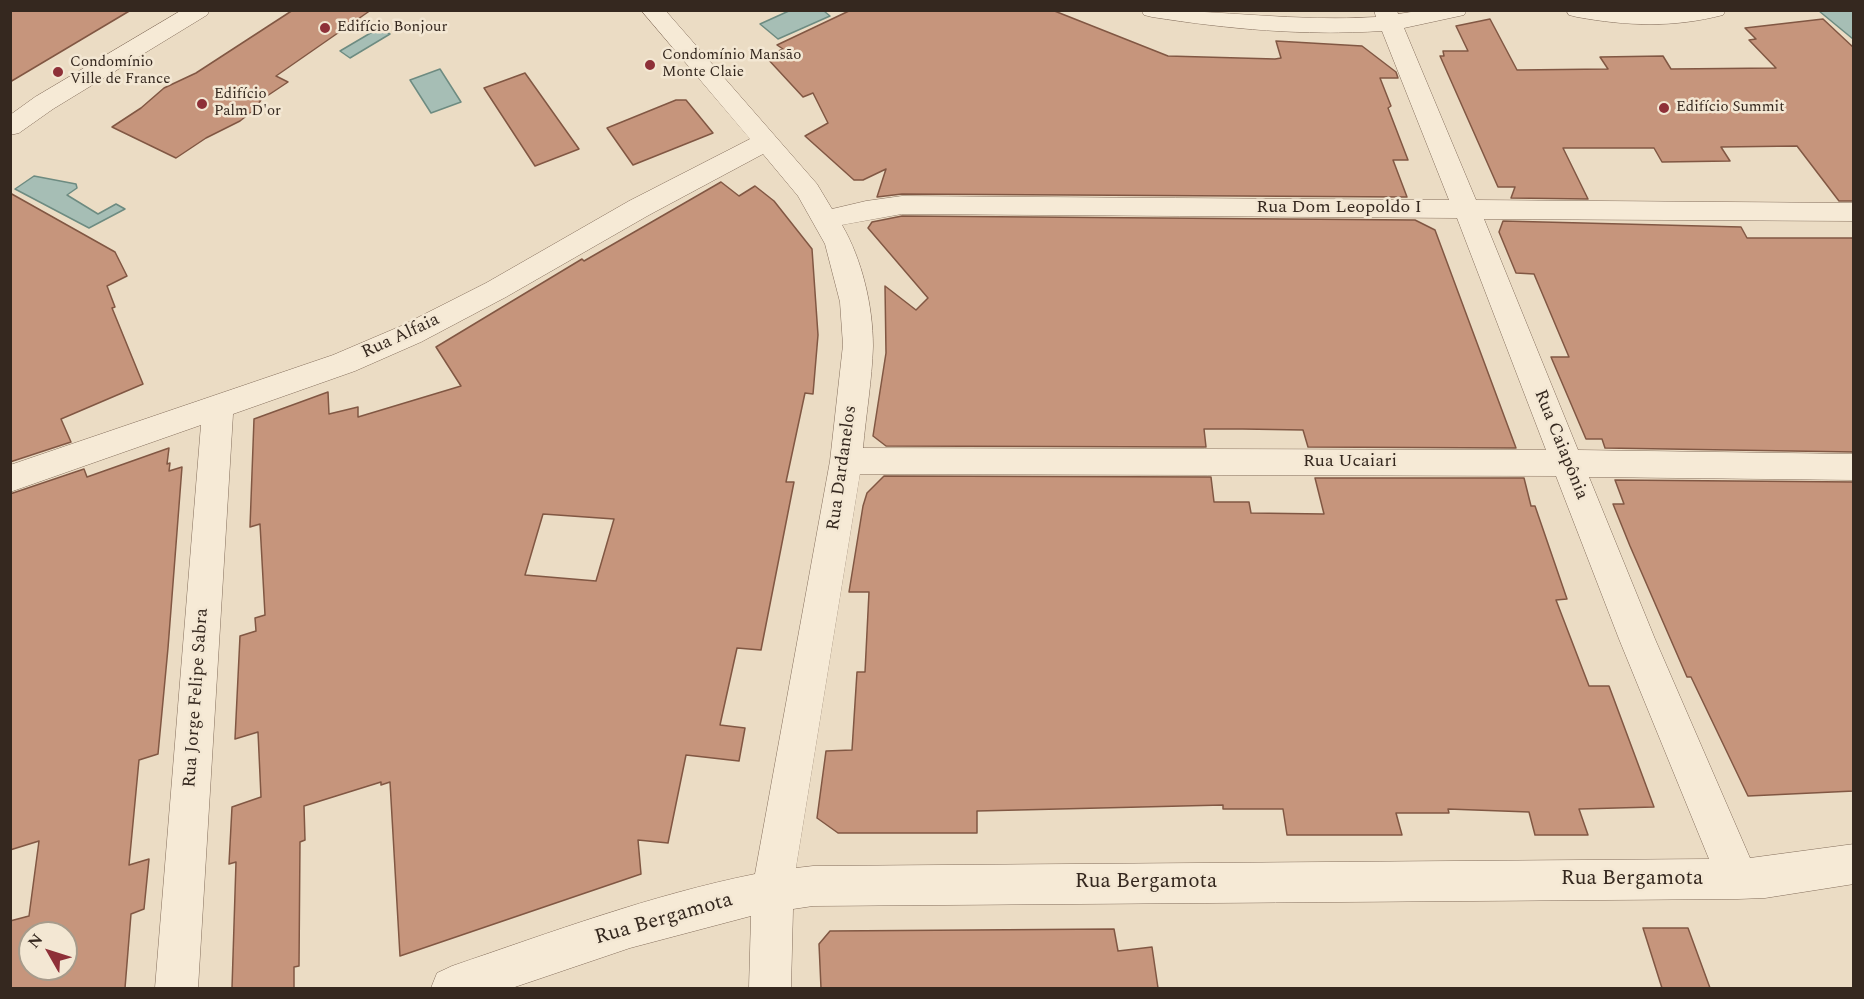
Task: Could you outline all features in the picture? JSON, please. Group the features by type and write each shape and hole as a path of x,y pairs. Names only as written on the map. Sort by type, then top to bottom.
{"street":[{"path":"10,127 44,103 199,10"},
{"name":"Rua Dardanelos","path":"652,10 808,190 839,244 854,302 858,345 846,461 773,890 770,988"},
{"path":"1152,10 1240,23 1297,26 1456,10"},
{"path":"1577,10 1604,15 1663,19 1689,17 1715,10"},
{"name":"Rua Caiapônia","path":"1387,17 1466,208 1636,639 1738,879"},
{"name":"Rua Alfaia","path":"10,479 344,363 411,334 496,290 639,208 767,141"},
{"name":"Rua Dom Leopoldo I","path":"826,220 866,210 902,205 1854,212"},
{"name":"Rua Jorge Felipe Sabra","path":"176,988 218,408"},
{"name":"Rua Ucaiari","path":"846,461 1566,463 1854,467"},
{"name":"Rua Bergamota","path":"452,988 624,930 714,904 773,890 813,886 1738,879 1765,878 1854,864"}],"shaded area":[{"path":"791,10 824,11 830,16 778,39 760,24"},
{"path":"1819,11 1853,11 1853,39"},
{"path":"379,28 390,34 350,58 340,51"},
{"path":"440,69 461,102 431,113 410,80"},
{"path":"34,176 76,184 77,188 67,195 98,214 116,204 125,209 89,228 15,189"}],"building":[{"path":"10,10 131,10 10,82"},
{"path":"293,10 371,10 276,76 288,82 261,100 254,110 240,121 206,138 176,158 112,127 141,108 164,88 196,73"},
{"path":"851,10 1052,10 1168,56 1281,58 1276,41 1362,46 1396,72 1398,78 1380,78 1391,106 1388,108 1408,160 1393,160 1407,197 902,194 877,197 886,169 863,180 854,180 805,136 828,123 813,93 803,97 766,57 783,49 777,45"},
{"path":"1490,19 1517,70 1608,69 1600,57 1663,56 1671,69 1776,68 1749,40 1756,39 1745,28 1823,19 1854,48 1854,201 1839,201 1797,146 1721,147 1730,161 1662,162 1654,148 1563,148 1588,199 1511,198 1515,187 1498,187 1440,56 1444,56 1443,51 1468,51 1456,26"},
{"path":"525,73 579,149 535,166 484,88"},
{"path":"676,100 686,100 713,133 633,165 607,128"},
{"path":"721,182 739,196 755,186 774,201 812,249 818,335 813,394 805,393 786,482 794,482 761,650 737,648 720,725 745,728 739,761 686,755 668,843 638,840 641,874 400,956 390,782 381,785 381,782 304,806 305,840 300,842 299,966 294,967 294,988 232,988 236,862 229,864 232,807 261,797 258,732 235,739 240,636 256,631 255,618 265,615 260,524 250,527 254,419 328,392 329,414 358,407 358,417 461,386 436,347 582,259 584,261","holes":["543,514 614,519 596,581 525,575"]},
{"path":"10,193 115,252 127,276 107,286 115,307 112,308 143,384 61,419 71,442 10,462"},
{"path":"902,216 1415,220 1435,230 1516,448 1308,447 1303,430 1243,429 1204,429 1206,447 886,446 873,436 886,353 885,286 916,310 928,298 868,228 872,222"},
{"path":"1503,221 1741,227 1747,238 1854,238 1854,452 1605,448 1602,439 1586,439 1551,357 1569,357 1534,274 1516,273 1499,232"},
{"path":"169,448 167,464 170,463 169,471 182,467 158,754 139,760 129,865 149,859 144,909 131,914 125,988 10,988 10,921 29,916 39,841 10,850 10,494 84,469 87,477"},
{"path":"884,476 1211,477 1214,502 1249,502 1251,513 1324,514 1315,478 1524,478 1531,506 1535,506 1567,599 1556,600 1589,686 1609,686 1654,807 1579,809 1588,835 1535,835 1529,812 1448,809 1449,813 1396,813 1402,835 1287,835 1283,809 1223,809 1223,805 977,811 977,833 838,833 817,818 826,751 852,750 857,672 865,672 869,592 849,592 863,506 867,493"},
{"path":"1615,480 1854,482 1854,791 1748,796 1691,677 1687,677 1630,546 1613,504 1624,504"},
{"path":"1643,928 1688,928 1710,988 1662,988"},
{"path":"1114,929 1118,951 1152,947 1158,988 821,988 819,944 830,931"}],"place":[{"name":"Edifício Bonjour","path":"325,28"},
{"name":"Condomínio Mansão Monte Claie","path":"650,65"},
{"name":"Condomínio Ville de France","path":"58,72"},
{"name":"Edifício Palm D'or","path":"202,104"},
{"name":"Edifício Summit","path":"1664,108"}]}
